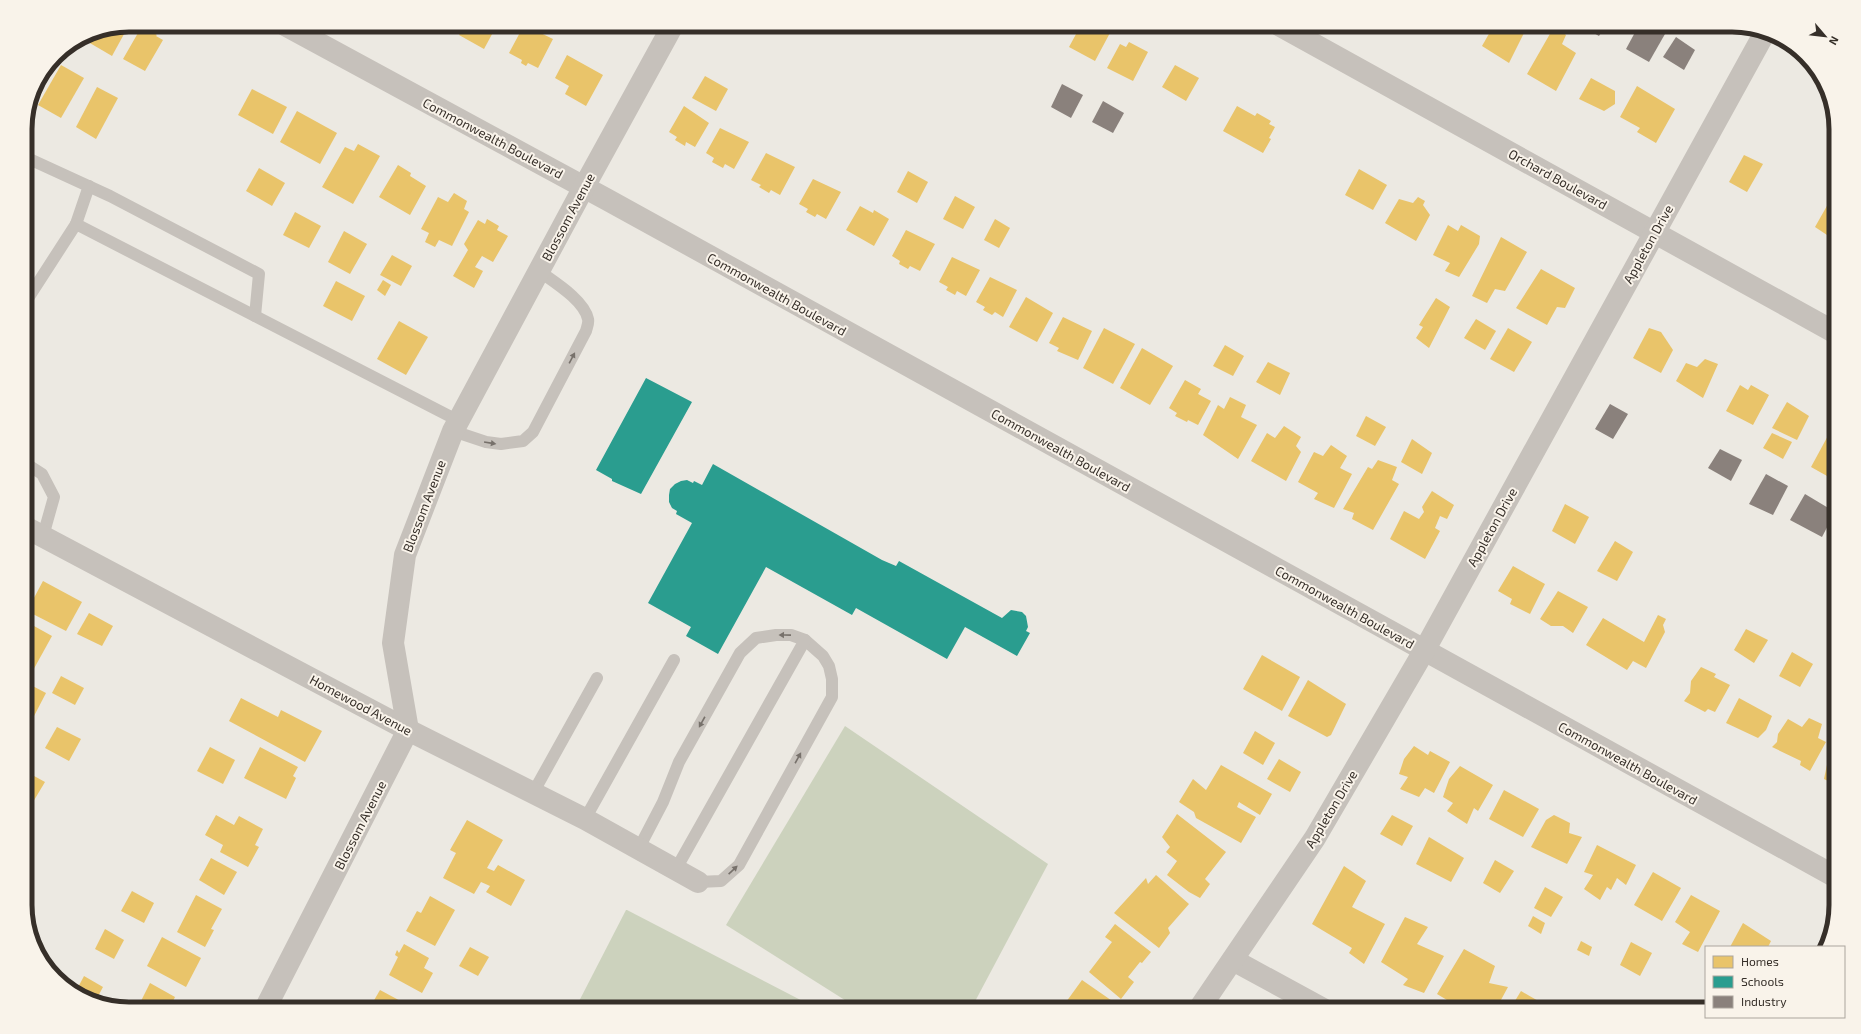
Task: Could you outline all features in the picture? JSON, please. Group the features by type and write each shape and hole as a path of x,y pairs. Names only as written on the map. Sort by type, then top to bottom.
{"street":[{"name":"Commonwealth Boulevard","path":"298,32 584,187 1829,873"},
{"name":"Blossom Avenue","path":"269,1002 408,730 393,643 405,555 456,426 669,32"},
{"name":"Orchard Boulevard","path":"1292,32 1829,328"},
{"name":"Appleton Drive","path":"1204,1002 1316,838 1424,651 1762,37"},
{"name":"Homewood Avenue","path":"34,532 408,730 585,819 698,882"},
{"path":"1233,960 1310,1002"}],"lane":[{"path":"32,160 90,186 259,274 255,316"},
{"path":"32,292 76,224 90,186"},
{"path":"76,224 255,316 486,442 501,444 523,441 533,432 586,331 588,320 584,308 564,289 539,271"},
{"path":"32,468 42,474 54,497 34,532"},
{"path":"639,848 663,802 679,762 740,653 756,638 791,634 805,640 823,656 829,666 832,679 832,697 739,865 721,881 698,882"},
{"path":"676,869 805,640"},
{"path":"585,819 674,660"},
{"path":"533,793 597,678"}],"green space":[{"path":"845,726 1048,864 975,1002 848,1002 726,925"},
{"path":"627,910 804,1002 579,1002"}],"building: Homes":[{"path":"125,32 112,56 87,41 110,34"},
{"path":"139,32 152,32 163,40 145,71 123,59"},
{"path":"461,32 493,32 484,49 459,35"},
{"path":"520,32 538,32 553,39 538,68 528,63 526,66 521,63 522,60 509,53"},
{"path":"1077,32 1110,32 1095,61 1069,47"},
{"path":"1490,32 1524,32 1509,63 1482,46"},
{"path":"1551,32 1563,32 1566,35 1562,44 1576,53 1556,91 1527,74"},
{"path":"1129,42 1148,52 1133,81 1107,68 1120,44 1126,47"},
{"path":"567,55 603,75 586,106 565,94 569,86 555,78"},
{"path":"61,65 84,78 61,118 38,105"},
{"path":"1175,65 1199,78 1186,101 1162,87"},
{"path":"705,76 728,89 716,111 692,98"},
{"path":"1591,78 1615,91 1615,104 1604,111 1579,99"},
{"path":"1637,86 1675,109 1656,143 1637,132 1640,128 1620,117"},
{"path":"97,87 118,98 96,139 76,127"},
{"path":"252,89 287,107 273,134 238,115"},
{"path":"684,106 709,123 695,147 686,142 685,146 675,140 677,137 669,132"},
{"path":"1237,106 1255,116 1257,113 1271,121 1269,124 1275,127 1269,138 1271,139 1263,153 1223,131"},
{"path":"297,111 337,133 320,164 280,142"},
{"path":"720,128 749,142 734,169 725,164 723,168 712,162 714,158 706,153"},
{"path":"358,144 380,156 353,204 322,187 345,147 354,151"},
{"path":"766,153 795,167 780,195 771,190 769,193 759,187 761,185 751,180"},
{"path":"1744,155 1763,164 1747,192 1729,182"},
{"path":"398,165 411,173 410,176 426,186 410,215 379,197"},
{"path":"259,168 285,183 272,206 246,191"},
{"path":"1359,169 1387,185 1373,210 1345,195"},
{"path":"908,171 928,182 917,203 897,192"},
{"path":"813,179 841,192 826,219 817,214 815,217 806,212 808,209 799,204"},
{"path":"454,193 467,201 464,209 469,212 452,246 439,240 435,247 425,242 429,233 421,229 438,197 448,202"},
{"path":"955,196 975,207 963,229 943,219"},
{"path":"1418,197 1425,201 1423,205 1430,215 1416,241 1385,223 1399,199 1413,203"},
{"path":"1828,204 1829,204 1829,236 1815,227"},
{"path":"860,206 873,213 874,210 889,219 874,246 846,230"},
{"path":"295,212 321,226 309,248 283,235"},
{"path":"487,219 499,226 497,230 508,236 493,262 482,256 475,267 483,271 474,288 453,276 468,250 464,244 478,220 485,224"},
{"path":"995,219 1010,228 999,248 984,240"},
{"path":"1448,225 1458,231 1461,225 1480,236 1479,244 1459,277 1445,271 1450,263 1433,255"},
{"path":"906,230 935,244 920,271 910,266 908,269 899,264 900,261 892,256"},
{"path":"344,231 367,244 350,274 328,262"},
{"path":"1501,237 1527,252 1505,291 1495,289 1487,303 1472,296"},
{"path":"392,255 412,266 401,286 380,275"},
{"path":"952,257 980,270 966,296 957,291 955,295 946,290 948,287 939,282"},
{"path":"1541,269 1575,288 1565,308 1557,307 1547,325 1516,308"},
{"path":"990,277 1017,290 1003,317 995,312 992,315 983,310 985,307 976,302"},
{"path":"383,280 391,285 385,296 377,290"},
{"path":"336,281 365,296 352,321 323,306"},
{"path":"1026,297 1053,313 1037,342 1009,327"},
{"path":"1436,298 1450,307 1429,348 1416,338 1423,327 1419,325"},
{"path":"1063,317 1092,331 1078,360 1057,351 1059,348 1049,343"},
{"path":"1476,319 1496,331 1485,350 1464,338"},
{"path":"399,321 428,337 406,375 377,359"},
{"path":"1104,328 1135,344 1113,384 1083,368"},
{"path":"1508,328 1532,342 1514,372 1490,359"},
{"path":"1649,328 1661,332 1673,350 1661,373 1633,358"},
{"path":"1225,345 1244,356 1233,376 1213,366"},
{"path":"1142,348 1173,366 1150,405 1120,388"},
{"path":"1705,359 1718,364 1703,398 1676,381 1686,363 1697,367"},
{"path":"1268,362 1290,373 1280,395 1256,382"},
{"path":"1185,380 1201,389 1198,394 1211,401 1198,425 1188,420 1187,422 1175,416 1177,413 1169,408"},
{"path":"1740,385 1748,390 1751,385 1769,395 1753,425 1726,411"},
{"path":"1230,397 1246,405 1241,417 1257,425 1238,459 1203,435 1218,405 1224,409"},
{"path":"1787,402 1809,416 1797,440 1772,428"},
{"path":"1366,416 1386,427 1375,446 1356,436"},
{"path":"1284,426 1301,437 1296,446 1301,452 1286,481 1251,461 1267,433 1275,438"},
{"path":"1772,433 1792,442 1783,459 1763,448"},
{"path":"1829,434 1829,477 1811,467"},
{"path":"1412,439 1432,453 1422,474 1401,462"},
{"path":"1331,445 1347,456 1340,468 1352,474 1334,508 1314,499 1318,493 1298,482 1314,452 1323,456"},
{"path":"1378,460 1397,467 1392,480 1399,484 1373,530 1352,519 1354,513 1343,509 1368,467 1372,469"},
{"path":"1432,491 1454,505 1447,519 1440,516 1435,528 1440,531 1425,559 1390,539 1404,511 1419,519 1424,512 1422,507"},
{"path":"1565,504 1589,517 1575,544 1552,531"},
{"path":"1615,541 1633,552 1617,581 1597,571"},
{"path":"1513,566 1545,584 1530,614 1510,604 1512,599 1498,591"},
{"path":"43,581 82,602 66,631 32,614 32,602"},
{"path":"1558,591 1588,607 1573,633 1563,626 1551,626 1540,619"},
{"path":"89,613 113,626 102,646 77,634"},
{"path":"1658,615 1666,619 1663,625 1665,632 1646,668 1633,661 1627,670 1586,645 1603,618 1644,642"},
{"path":"32,625 52,636 32,672"},
{"path":"1746,629 1768,640 1754,663 1734,650"},
{"path":"1792,652 1813,664 1800,687 1779,676"},
{"path":"1262,655 1300,677 1282,711 1243,689"},
{"path":"1701,667 1716,674 1714,677 1730,685 1715,712 1708,709 1705,712 1684,701 1690,693 1691,681"},
{"path":"61,676 84,688 75,705 52,693"},
{"path":"1308,680 1346,704 1331,735 1327,737 1288,716"},
{"path":"32,686 46,693 32,718"},
{"path":"241,698 278,717 281,710 322,731 305,762 229,721"},
{"path":"1739,698 1772,716 1766,730 1758,738 1726,723"},
{"path":"1809,718 1822,724 1818,738 1826,742 1810,771 1800,765 1801,761 1772,747 1777,742 1778,734 1788,719 1802,727"},
{"path":"57,727 81,739 69,761 45,748"},
{"path":"1255,731 1275,743 1263,765 1243,753"},
{"path":"1414,746 1428,755 1430,751 1450,762 1434,793 1425,788 1419,797 1400,789 1408,777 1399,774 1404,759"},
{"path":"210,747 235,760 223,784 197,771"},
{"path":"260,747 298,767 293,776 296,778 286,799 244,778"},
{"path":"1279,759 1301,772 1290,792 1267,779"},
{"path":"1829,759 1829,782 1824,779"},
{"path":"1221,765 1272,794 1260,815 1239,802 1237,807 1256,817 1241,843 1196,818 1194,812 1179,802 1193,779 1206,790"},
{"path":"1460,766 1493,785 1478,811 1474,808 1467,824 1447,811 1453,803 1443,797 1449,779"},
{"path":"32,775 45,782 32,801"},
{"path":"1504,790 1539,809 1523,837 1489,819"},
{"path":"1177,814 1226,852 1205,879 1210,884 1200,898 1189,892 1167,875 1177,861 1166,852 1170,847 1162,837"},
{"path":"216,815 234,825 239,816 263,829 255,845 259,847 248,867 220,852 223,845 205,835"},
{"path":"1392,815 1413,826 1402,846 1380,834"},
{"path":"1554,815 1570,823 1569,833 1582,837 1567,864 1531,847 1546,820"},
{"path":"467,820 503,840 487,868 494,871 498,865 525,880 511,906 486,892 490,886 481,882 474,894 443,878 456,853 450,850"},
{"path":"1429,837 1464,858 1451,882 1416,864"},
{"path":"1597,845 1636,865 1626,885 1617,878 1611,890 1607,887 1600,900 1584,889 1593,875 1584,872"},
{"path":"211,858 237,872 224,895 199,880"},
{"path":"1495,860 1514,871 1500,893 1483,883"},
{"path":"1344,866 1366,881 1352,907 1385,924 1364,964 1349,953 1352,948 1312,924"},
{"path":"1653,872 1681,888 1662,921 1634,905"},
{"path":"1156,875 1189,904 1168,928 1170,933 1159,948 1114,913 1146,878 1148,884"},
{"path":"1545,887 1563,897 1551,917 1534,908"},
{"path":"132,891 154,903 144,923 121,911"},
{"path":"196,895 222,909 211,929 214,930 205,947 177,932"},
{"path":"1691,895 1720,911 1698,952 1682,944 1690,932 1675,922"},
{"path":"430,896 455,910 435,946 406,931 417,911 421,913"},
{"path":"1533,916 1545,923 1541,934 1528,926"},
{"path":"1405,917 1428,927 1417,944 1444,956 1424,993 1403,985 1408,979 1381,962"},
{"path":"1743,923 1771,941 1768,946 1731,946"},
{"path":"1115,924 1151,952 1142,963 1140,962 1128,977 1134,982 1121,999 1089,972 1112,942 1105,937"},
{"path":"105,929 124,940 114,959 95,949"},
{"path":"162,937 201,958 186,987 147,966"},
{"path":"1581,941 1592,947 1589,956 1577,950"},
{"path":"1631,942 1652,953 1640,976 1620,965"},
{"path":"404,944 429,958 424,968 433,973 422,993 389,975 398,957 395,955 397,950 399,953"},
{"path":"470,947 489,957 478,976 459,966"},
{"path":"1464,949 1495,966 1489,983 1508,987 1500,1002 1450,1002 1437,994"},
{"path":"84,976 103,987 98,997 78,988"},
{"path":"1082,980 1114,1002 1066,1002"},
{"path":"150,983 175,997 172,1002 140,1002"},
{"path":"380,990 402,1002 373,1002"},
{"path":"1521,991 1540,1002 1514,1002"}],"building: Schools":[{"path":"646,378 692,402 641,494 612,481 612,479 596,470"},
{"path":"713,464 882,560 896,566 899,561 1002,618 1011,610 1022,612 1026,616 1028,627 1026,631 1030,633 1017,656 965,627 947,659 856,608 852,615 766,567 718,654 686,636 691,627 648,603 692,523 676,514 677,511 672,508 669,502 670,489 675,484 687,480 693,483 694,481 702,485"}],"building: Industry":[{"path":"1592,32 1602,32 1599,36"},
{"path":"1635,32 1662,32 1665,34 1649,62 1626,49"},
{"path":"1676,37 1695,50 1684,70 1663,57"},
{"path":"1062,84 1083,95 1071,118 1051,107"},
{"path":"1103,101 1124,113 1113,133 1092,122"},
{"path":"1610,404 1628,414 1613,439 1595,429"},
{"path":"1720,449 1742,460 1731,481 1708,468"},
{"path":"1766,474 1788,486 1773,515 1749,504"},
{"path":"1805,494 1829,508 1829,524 1822,537 1790,520"}]}
